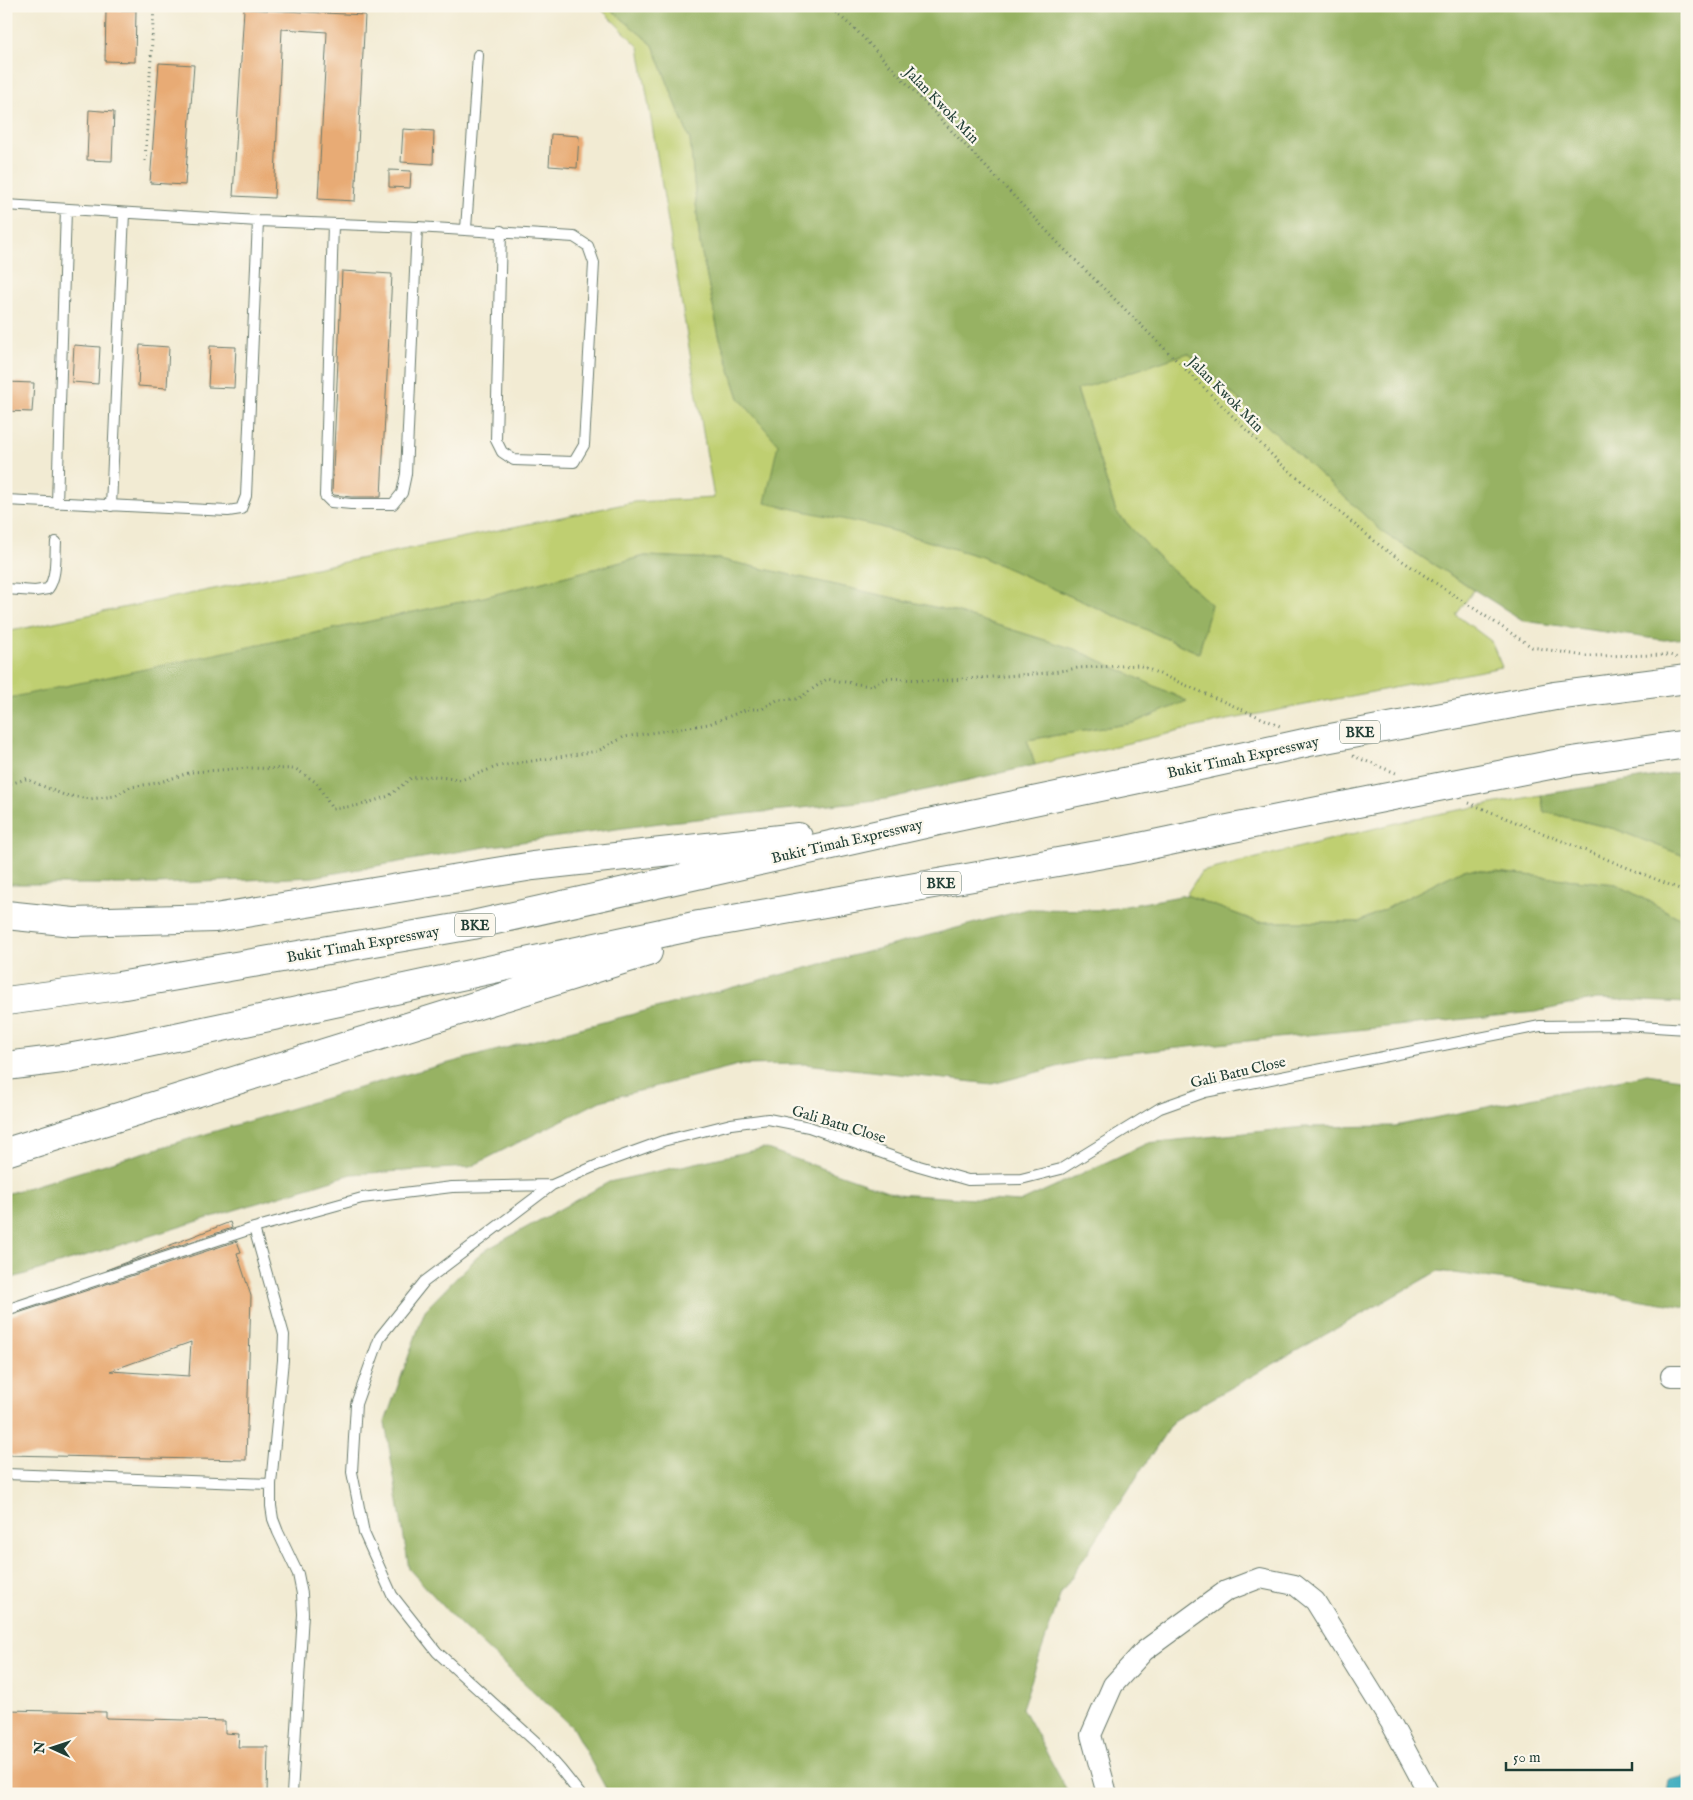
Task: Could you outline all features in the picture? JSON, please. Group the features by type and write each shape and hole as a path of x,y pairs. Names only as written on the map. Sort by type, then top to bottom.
{"highway":[{"name":"Bukit Timah Expressway","path":"6,1001 119,986 473,925 938,821 1309,742 1555,696 1687,678"},
{"name":"BKE","path":"6,1066 62,1059 129,1047 699,925 1126,850 1565,762 1687,744"},
{"path":"6,915 73,922 215,918 533,866 938,821"},
{"path":"6,1152 670,946 686,938 699,925"}],"street":[{"path":"1108,1794 1091,1735 1113,1685 1144,1651 1226,1591 1260,1578 1295,1585 1315,1601 1390,1723 1429,1794"}],"lane":[{"path":"466,230 478,55"},
{"path":"6,206 258,221 417,227 501,231 574,236 588,246 594,263 584,445 574,462 514,460 502,452 496,440 501,231"},
{"path":"57,503 66,209"},
{"path":"111,506 124,213"},
{"path":"6,500 228,511 241,509 246,496 258,221"},
{"path":"333,224 325,496 331,502 351,504 393,504 402,493 406,474 417,227"},
{"path":"6,589 35,591 48,589 54,576 56,542"},
{"name":"Gali Batu Close","path":"552,1185 600,1164 663,1141 731,1124 768,1119 810,1127 919,1166 968,1180 1021,1179 1060,1168 1160,1108 1205,1092 1540,1026 1623,1025 1687,1029"},
{"path":"6,1310 254,1228 362,1198 452,1187 552,1185"},
{"path":"552,1185 424,1282 380,1337 356,1404 352,1472 364,1533 392,1595 437,1652 537,1743 580,1794"},
{"path":"254,1228 284,1336 271,1484 271,1506 273,1519 298,1574 304,1614 292,1794"},
{"path":"6,1474 271,1484"}],"path":[{"path":"145,162 154,6"},
{"name":"Jalan Kwok Min","path":"828,6 856,30 1061,246 1281,464 1383,548 1532,647 1584,656 1670,655 1687,660"},
{"path":"6,785 26,779 64,794 90,799 116,796 130,787 192,772 248,768 296,769 317,783 332,809 361,805 389,796 411,778 433,776 460,780 499,766 598,751 624,737 710,724 748,709 762,709 777,700 798,699 826,679 870,686 887,678 937,681 1047,673 1078,668 1139,665 1281,726"},
{"path":"1345,753 1401,775"},
{"path":"1465,802 1687,892"}],"green space":[{"path":"598,6 607,6 653,45 690,140 700,244 719,335 739,398 779,444 880,527 982,557 1199,653 1211,604 1164,563 1116,512 1077,389 1188,353 1385,534 1474,590 1456,615 1491,641 1502,667 1222,721 1035,765 1027,740 1133,723 1186,701 1077,650 952,611 719,559 645,556 484,597 6,699 6,632 634,502 714,498 639,47"},
{"path":"607,6 1687,6 1687,638 1664,640 1524,621 1385,534 1188,353 1077,390 1116,512 1164,563 1211,604 1199,653 982,557 880,527 765,503 778,444 739,398 719,335 700,244 690,140 653,45"},
{"path":"645,556 719,559 952,611 1077,650 1187,701 1133,723 1027,740 1035,765 886,799 660,823 485,847 313,877 157,884 6,884 6,699 484,597"},
{"path":"1687,771 1687,857 1615,829 1544,812 1541,795"},
{"path":"1541,795 1544,812 1615,829 1687,857 1687,922 1616,884 1464,869 1359,922 1258,922 1186,895 1201,872 1416,818"},
{"path":"1464,869 1616,884 1687,922 1687,1003 1597,999 1535,1012 1099,1056 992,1084 805,1064 738,1065 600,1101 470,1167 352,1174 6,1280 6,1194 389,1079 1028,909 1104,910 1186,895 1258,922 1359,922"},
{"path":"1647,1074 1687,1080 1687,1307 1574,1289 1438,1271 1174,1420 1061,1593 1022,1708 1069,1794 609,1794 572,1727 457,1621 409,1569 385,1422 425,1310 482,1252 609,1182 764,1148 896,1194 1020,1202 1148,1143 1304,1127 1395,1126"}],"water":[{"path":"1687,1776 1687,1794 1667,1794 1669,1780"}],"building":[{"path":"244,9 365,15 355,201 318,199 327,32 282,29 274,198 233,196"},
{"path":"106,10 136,10 135,62 105,61"},
{"path":"159,63 194,65 185,185 150,183"},
{"path":"89,110 114,112 112,161 87,160"},
{"path":"403,129 434,131 433,164 401,162"},
{"path":"551,134 579,136 577,168 549,166"},
{"path":"389,170 411,171 410,188 389,187"},
{"path":"342,271 392,274 381,497 351,497 334,495 332,493"},
{"path":"74,345 100,347 98,384 72,382"},
{"path":"140,345 169,347 167,388 138,386"},
{"path":"210,346 236,347 234,388 208,387"},
{"path":"6,382 34,383 32,412 6,411"},
{"path":"230,1222 232,1228 106,1270"},
{"path":"237,1241 241,1252 237,1253 251,1296 246,1460 6,1455 6,1317","holes":["191,1342 189,1376 110,1371"]},
{"path":"6,1710 106,1712 106,1718 225,1721 225,1733 239,1734 238,1747 268,1747 267,1794 6,1794"}]}
